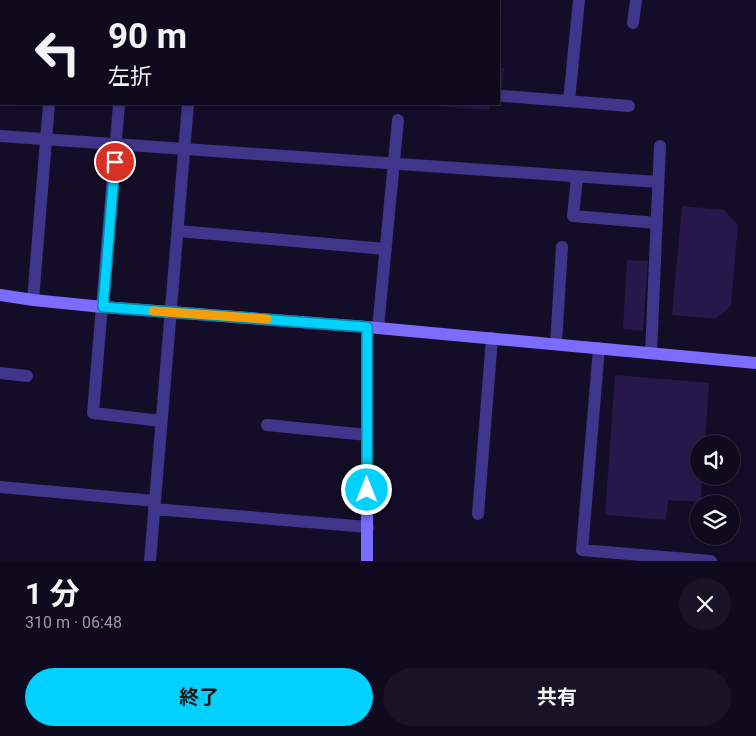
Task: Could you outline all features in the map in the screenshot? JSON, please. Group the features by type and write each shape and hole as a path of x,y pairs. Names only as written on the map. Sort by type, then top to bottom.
{"street":[{"path":"569,101 579,0"},
{"path":"633,23 636,0"},
{"path":"504,96 629,106"},
{"path":"33,300 49,105"},
{"path":"119,105 94,413 161,421"},
{"path":"150,561 188,105"},
{"path":"367,561 367,435 372,327 386,249 398,120"},
{"path":"0,136 658,182"},
{"path":"651,353 660,146"},
{"path":"577,177 573,216 657,223"},
{"path":"178,231 386,249"},
{"path":"556,344 562,247"},
{"path":"0,295 103,307 372,327 756,363"},
{"path":"478,514 492,338"},
{"path":"599,348 582,550 711,561"},
{"path":"0,373 27,376"},
{"path":"267,425 367,435"},
{"path":"0,487 368,527"}],"building":[{"path":"500,68 504,68 501,101"},
{"path":"424,105 489,105 489,110"},
{"path":"682,206 724,210 738,225 731,306 715,319 672,315"},
{"path":"627,260 648,261 643,331 623,329"},
{"path":"615,375 709,383 706,435 690,435 690,485 702,485 701,495 690,495 690,501 668,500 666,520 605,515"}],"slow traffic":[{"path":"153,311 267,319"}],"route":[{"path":"115,162 103,307 367,327 367,490"}]}
